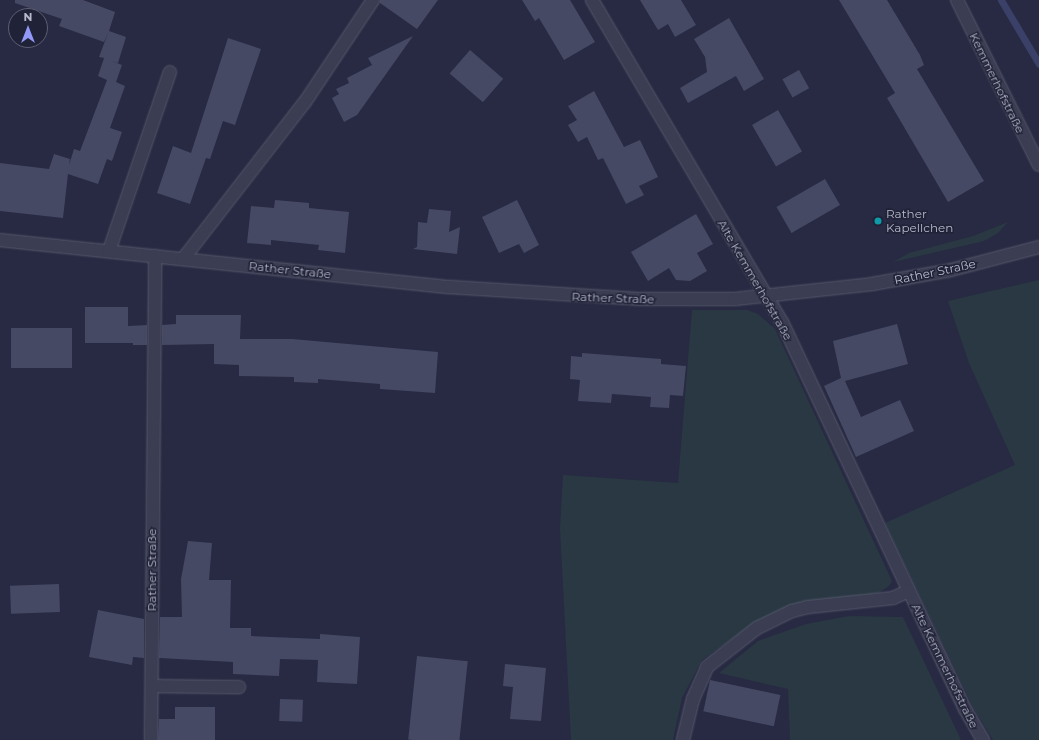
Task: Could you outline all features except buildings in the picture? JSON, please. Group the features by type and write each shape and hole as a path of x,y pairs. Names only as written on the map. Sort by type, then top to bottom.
{"street":[{"path":"184,258 305,102 373,0"},
{"name":"Alte Kemmerhofstraße","path":"592,0 782,322 965,708 983,740"},
{"name":"Kemmerhofstraße","path":"957,0 1039,165"},
{"path":"109,251 170,72"},
{"name":"Rather Straße","path":"0,240 184,258 449,287 566,296 686,299 766,296 919,276 1039,247"},
{"name":"Rather Straße","path":"151,740 155,256"},
{"name":"Alte Kemmerhofstraße","path":"683,740 693,699 707,667 757,628 792,611 808,607 893,598 909,591"},
{"path":"152,686 239,687"}],"shaded area":[{"path":"1008,222 998,233 984,241 893,262 909,253 973,236"},
{"path":"1039,280 1039,740 993,740 973,707 885,523 1015,465 969,363 948,301"},
{"path":"692,310 747,310 758,314 775,329 892,581 889,586 878,593 756,622 702,660 682,698 673,740 571,740 560,529 563,475 678,483"},
{"path":"849,616 903,617 961,740 790,740 788,689 719,673 758,641 806,624"}],"waterway":[{"path":"1001,0 1039,64"}],"place":[{"name":"Rather Kapellchen","path":"878,221"}]}
